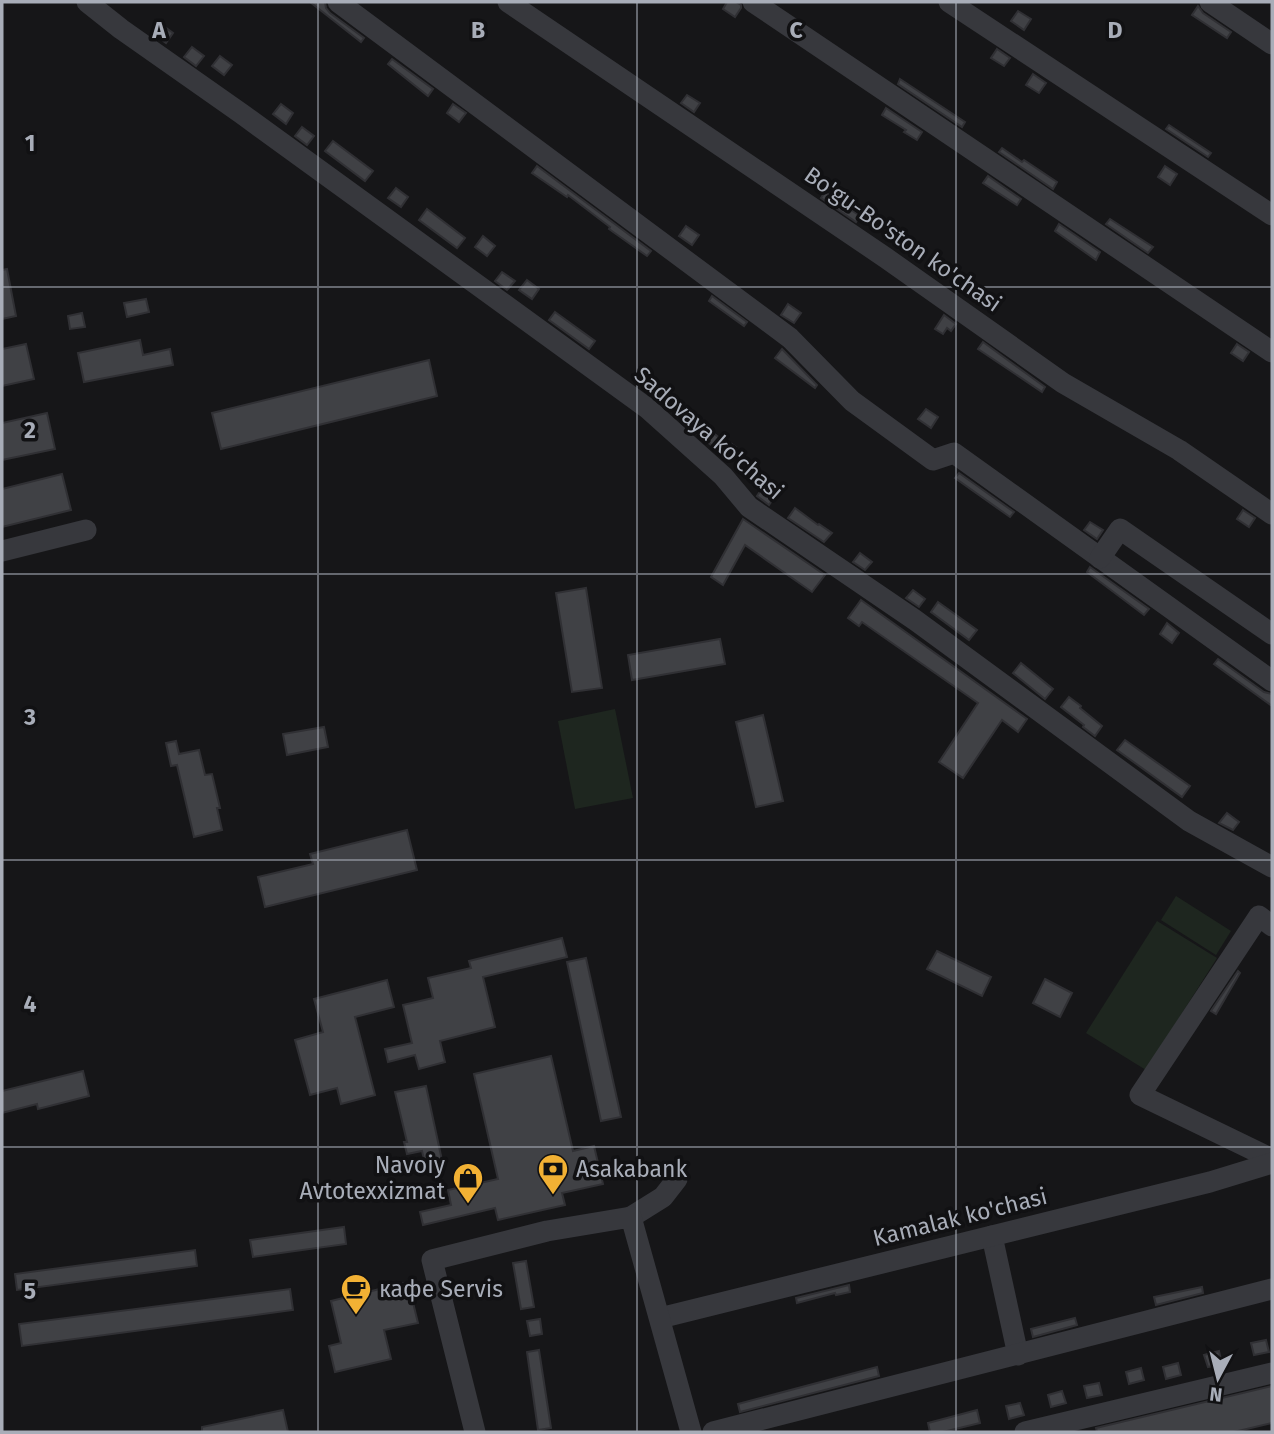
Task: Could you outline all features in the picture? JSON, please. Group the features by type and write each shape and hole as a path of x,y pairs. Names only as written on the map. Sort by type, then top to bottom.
{"street":[{"name":"Sadovaya ko'chasi","path":"87,2 647,408 723,476 749,507 915,620 1189,821 1272,867"},
{"path":"338,2 790,338 852,401 933,460 954,453 1272,681"},
{"name":"Bo'gu-Bo'ston ko'chasi","path":"509,2 875,251 1063,383 1178,450 1272,514"},
{"path":"753,2 1272,352"},
{"path":"949,2 1272,215"},
{"path":"1210,2 1272,44"},
{"path":"1100,558 1121,529 1272,634"},
{"path":"2,551 86,530"},
{"name":"Kamalak ko'chasi","path":"1266,921 1140,1095 1270,1153"},
{"name":"Kamalak ko'chasi","path":"660,1318 1210,1182 1270,1153"},
{"path":"475,1432 432,1260 547,1231 631,1217 663,1198 677,1179"},
{"path":"631,1217 691,1432"},
{"path":"992,1236 1018,1355"},
{"path":"713,1432 1272,1289"},
{"path":"1025,1432 1272,1373"}],"shaded area":[{"path":"615,709 633,798 575,809 558,721"},
{"path":"1176,896 1231,931 1216,955 1161,920"},
{"path":"1157,921 1217,958 1146,1070 1086,1033"}],"building":[{"path":"310,2 325,2 330,13 364,38 361,42"},
{"path":"727,2 741,5 735,17 723,9"},
{"path":"1198,6 1203,13 1231,32 1227,38 1192,15"},
{"path":"1018,11 1031,19 1024,30 1011,21"},
{"path":"161,24 173,33 166,43 154,34"},
{"path":"192,47 204,56 196,66 184,57"},
{"path":"997,49 1010,58 1004,66 991,58"},
{"path":"220,56 232,65 224,75 212,66"},
{"path":"392,59 433,89 428,96 388,64"},
{"path":"1033,74 1046,83 1039,93 1026,85"},
{"path":"900,79 965,122 962,127 898,84"},
{"path":"687,95 700,103 694,112 681,103"},
{"path":"281,104 293,113 286,124 273,114"},
{"path":"453,104 466,113 459,122 447,113"},
{"path":"886,108 922,132 917,140 882,115"},
{"path":"1169,125 1211,153 1208,157 1166,129"},
{"path":"302,127 314,136 307,145 295,136"},
{"path":"333,141 373,171 365,181 325,151"},
{"path":"1002,148 1057,182 1053,189 999,152"},
{"path":"537,166 651,251 647,256 568,195 567,197 532,173"},
{"path":"1165,166 1177,174 1170,185 1158,177"},
{"path":"988,176 1021,199 1017,205 983,183"},
{"path":"396,188 408,197 401,207 388,198"},
{"path":"825,192 860,216 856,222 821,198"},
{"path":"427,209 465,238 457,248 419,220"},
{"path":"1110,219 1153,247 1148,253 1106,224"},
{"path":"1059,224 1100,252 1096,260 1055,231"},
{"path":"686,226 699,235 692,245 679,236"},
{"path":"483,236 495,246 487,256 475,247"},
{"path":"7,269 16,316 2,319 2,270"},
{"path":"502,272 515,281 507,290 495,281"},
{"path":"527,280 539,289 532,299 519,290"},
{"path":"712,296 747,322 744,326 709,301"},
{"path":"146,299 149,312 127,317 124,303"},
{"path":"788,304 801,313 794,323 781,315"},
{"path":"555,312 595,341 589,349 549,320"},
{"path":"82,313 85,327 70,329 68,316"},
{"path":"944,315 956,324 951,331 947,328 943,334 935,329"},
{"path":"140,340 143,355 170,349 173,365 84,382 78,353"},
{"path":"983,342 1045,387 1042,392 978,349"},
{"path":"26,344 34,379 2,386 2,349"},
{"path":"1237,344 1249,352 1243,361 1231,353"},
{"path":"782,349 817,385 815,388 775,358"},
{"path":"429,360 437,396 221,449 212,413"},
{"path":"926,409 938,417 931,428 918,419"},
{"path":"47,413 55,449 2,460 2,423"},
{"path":"695,418 722,440 723,438 736,447 728,458 688,427"},
{"path":"959,473 1014,512 1010,517 955,478"},
{"path":"62,474 71,510 2,527 2,489"},
{"path":"763,487 775,496 769,505 757,496"},
{"path":"795,508 832,533 824,542 788,518"},
{"path":"1243,510 1255,518 1249,527 1237,519"},
{"path":"743,519 825,575 812,592 745,545 723,585 711,577"},
{"path":"1090,522 1103,530 1097,539 1084,530"},
{"path":"860,553 872,562 865,570 853,562"},
{"path":"1090,567 1149,609 1144,615 1087,572"},
{"path":"586,588 602,688 572,692 556,593"},
{"path":"913,590 925,599 919,607 906,598"},
{"path":"861,600 1027,719 1018,732 1002,720 963,778 939,762 978,703 862,622 859,626 848,618"},
{"path":"938,602 977,630 969,640 931,612"},
{"path":"1167,623 1179,633 1172,643 1160,634"},
{"path":"720,639 725,664 632,680 628,655"},
{"path":"1218,659 1264,692 1272,694 1272,706 1214,664"},
{"path":"1021,663 1053,689 1045,699 1013,673"},
{"path":"1069,697 1102,726 1095,736 1061,707"},
{"path":"763,715 783,801 756,807 736,722"},
{"path":"324,727 328,747 287,755 283,734"},
{"path":"1125,740 1190,786 1182,797 1117,750"},
{"path":"176,741 179,754 199,750 205,775 212,774 222,830 194,837 177,765 171,766 166,743"},
{"path":"1227,813 1239,822 1233,830 1219,823"},
{"path":"407,830 417,870 265,907 258,877 313,864 310,854"},
{"path":"562,938 567,957 483,977 495,1027 440,1041 445,1062 419,1069 415,1055 388,1062 385,1049 412,1043 403,1005 433,998 428,978 471,968 469,961"},
{"path":"937,951 991,977 982,996 927,969"},
{"path":"586,958 621,1117 601,1121 567,962"},
{"path":"1238,971 1240,973 1216,1014 1211,1011"},
{"path":"1045,979 1072,993 1060,1017 1033,1003"},
{"path":"387,980 394,1007 355,1017 375,1095 341,1104 337,1088 310,1095 295,1040 323,1032 314,999"},
{"path":"551,1056 573,1151 594,1146 603,1184 562,1193 565,1205 498,1220 495,1208 423,1225 420,1212 451,1205 448,1190 498,1179 474,1074"},
{"path":"83,1071 89,1096 38,1109 37,1104 2,1113 2,1091"},
{"path":"426,1086 443,1165 426,1168 422,1151 407,1154 404,1142 407,1142 395,1092"},
{"path":"344,1227 346,1244 253,1257 250,1240"},
{"path":"195,1250 197,1266 17,1290 15,1274"},
{"path":"526,1261 534,1307 521,1309 513,1263"},
{"path":"408,1282 418,1323 384,1330 391,1359 335,1372 329,1346 341,1343 331,1301"},
{"path":"849,1285 850,1292 797,1303 796,1298"},
{"path":"1202,1287 1203,1293 1156,1305 1154,1297"},
{"path":"290,1289 293,1310 22,1346 19,1324"},
{"path":"1075,1318 1077,1325 1033,1337 1031,1329"},
{"path":"540,1319 542,1334 530,1336 527,1321"},
{"path":"1266,1340 1269,1352 1254,1355 1251,1343"},
{"path":"539,1350 551,1428 538,1430 527,1352"},
{"path":"1219,1351 1222,1364 1208,1367 1204,1355"},
{"path":"1178,1363 1181,1375 1166,1379 1163,1367"},
{"path":"877,1367 879,1376 740,1412 738,1404"},
{"path":"1141,1368 1144,1380 1129,1384 1126,1372"},
{"path":"1099,1383 1102,1395 1087,1398 1084,1386"},
{"path":"1272,1386 1272,1423 1234,1432 1097,1432 1096,1428"},
{"path":"1062,1391 1066,1403 1051,1407 1048,1395"},
{"path":"1020,1403 1024,1415 1009,1419 1006,1406"},
{"path":"283,1410 288,1432 202,1432 202,1427"},
{"path":"977,1410 980,1423 943,1432 930,1432 928,1423"}],"place":[{"name":"Asakabank","path":"553,1196"},
{"name":"Navoiy Avtotexxizmat","path":"468,1205"},
{"name":"кафе Servis","path":"356,1316"}]}
